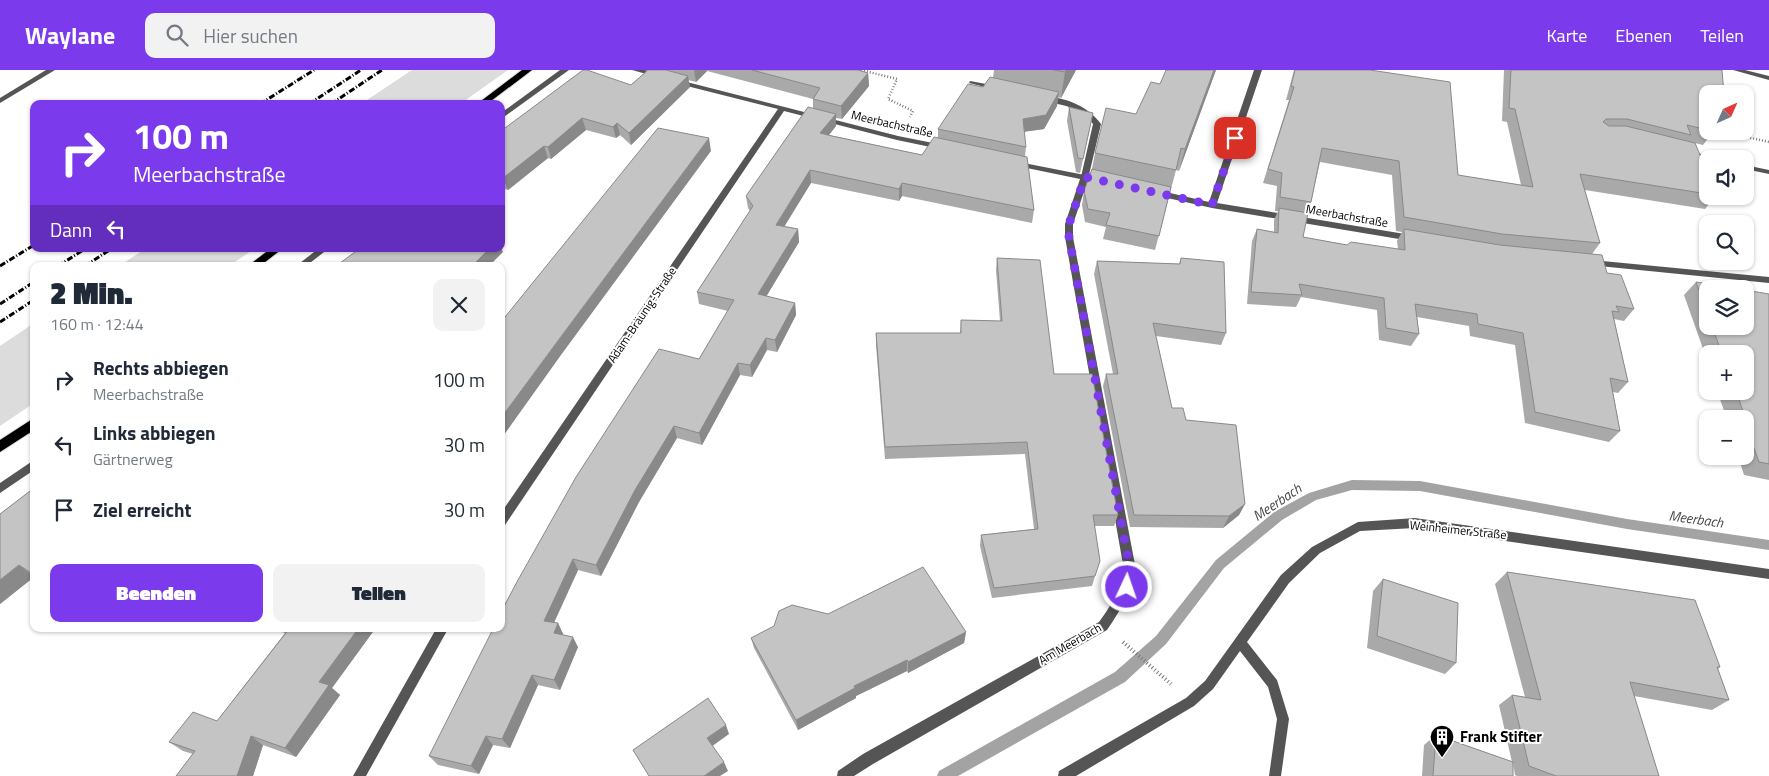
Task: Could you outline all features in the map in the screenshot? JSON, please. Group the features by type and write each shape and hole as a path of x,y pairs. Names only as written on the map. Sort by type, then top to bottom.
{"main road":[{"path":"487,100 528,70"},
{"path":"259,262 273,252"},
{"path":"0,447 30,426"}],"street":[{"path":"0,101 51,70"},
{"path":"505,114 565,70"},
{"path":"636,70 664,77"},
{"path":"1212,205 1258,70"},
{"path":"1737,70 1769,78"},
{"name":"Meerbachstraße","path":"673,80 897,138 954,150"},
{"path":"973,83 1010,91"},
{"name":"Am Meerbach","path":"844,776 868,759 1103,626 1117,607 1127,587 1130,570 1069,237 1069,224 1085,177 1096,124 1091,114 1073,105 1037,97"},
{"name":"Adam-Bräunig-Straße","path":"505,516 782,109"},
{"path":"1684,152 1699,156"},
{"path":"1010,162 1112,183"},
{"path":"1754,169 1769,172"},
{"name":"Meerbachstraße","path":"1149,191 1212,205 1416,239"},
{"path":"306,262 320,252"},
{"path":"1581,262 1769,280"},
{"path":"0,489 30,467"},
{"name":"Weinheimer Straße","path":"1064,776 1190,702 1209,685 1241,643 1285,579 1316,550 1358,527 1414,523 1769,574"},
{"path":"360,776 440,632"},
{"path":"1241,643 1273,684 1283,719 1275,776"}],"path":[{"path":"861,70 897,79 888,99 913,111 897,138"},
{"path":"1754,139 1769,142"},
{"path":"1129,646 1167,680"}],"shaded area":[{"path":"412,70 508,70 466,100 367,100"},
{"path":"140,252 250,252 235,262 125,262"},
{"path":"30,326 30,406 0,426 0,346"}],"building":[{"path":"583,70 631,85 648,70 666,70 688,76 629,133 617,123 613,127 582,118 548,147 544,146 505,176 505,128"},
{"path":"752,70 858,70 868,73 841,106 813,99 820,88"},
{"path":"1166,70 1214,70 1185,149 1181,148 1176,170 1095,153 1106,108 1136,114 1151,82 1160,84"},
{"path":"1295,70 1370,70 1450,82 1458,175 1533,187 1515,109 1509,108 1511,70 1722,70 1723,85 1699,85 1699,128 1687,125 1691,135 1627,119 1606,119 1603,122 1609,126 1626,126 1695,143 1699,153 1699,193 1580,174 1600,243 1502,234 1404,217 1399,161 1322,148 1311,202 1280,197 1282,173 1268,169 1294,87 1291,86"},
{"path":"990,77 1059,92 1046,115 1023,119 1026,147 938,129 968,84 983,87"},
{"path":"808,107 836,114 820,133 832,136 922,155 934,137 1027,157 1034,210 902,183 899,189 810,170 776,225 798,229 758,294 795,303 775,340 766,338 750,365 738,363 699,433 674,426 635,490 596,565 573,559 544,621 558,623 554,633 573,637 554,680 532,675 502,739 486,736 471,766 429,756 491,632 505,632 505,604 576,477 659,349 699,359 734,300 697,292 753,206 746,196"},
{"path":"1069,107 1093,113 1083,159 1078,158"},
{"path":"658,128 709,138 505,413 505,317"},
{"path":"1092,169 1171,187 1159,236 1106,225 1110,213 1088,209 1084,191"},
{"path":"1279,208 1308,213 1303,237 1347,245 1351,242 1405,250 1404,229 1500,245 1602,255 1607,273 1621,275 1634,309 1616,306 1619,312 1612,311 1628,382 1610,378 1620,431 1535,412 1523,333 1478,324 1477,314 1415,304 1419,334 1386,328 1384,298 1299,284 1302,295 1251,292 1257,229 1278,233"},
{"path":"355,252 486,252 476,262 341,262"},
{"path":"997,258 1040,260 1054,374 1092,374 1118,515 1093,515 1100,561 1095,576 994,588 981,535 1038,529 1027,442 885,447 876,333 961,333 961,320 1002,321"},
{"path":"1181,258 1224,262 1226,333 1153,323 1172,408 1183,408 1186,420 1236,425 1245,504 1229,516 1134,515 1106,374 1118,374 1097,261 1180,264"},
{"path":"1754,292 1769,294 1769,464 1759,462 1754,448 1754,410 1743,410 1739,400 1754,400 1754,345 1719,345 1715,335 1754,335"},
{"path":"30,491 30,572 19,565 0,580 0,514"},
{"path":"923,567 966,632 908,662 907,660 854,686 855,688 796,720 751,638 774,626 779,611 792,605 828,614"},
{"path":"1507,572 1695,600 1720,667 1717,667 1729,700 1630,682 1659,776 1556,776 1529,766 1512,695 1541,700"},
{"path":"1383,579 1458,603 1456,663 1377,636"},
{"path":"287,632 356,632 319,682 329,685 285,748 251,736 237,776 176,776 195,751 169,742 193,712 217,721"},
{"path":"708,698 726,725 707,738 724,762 704,776 649,776 633,750"},
{"path":"1436,735 1513,762 1513,776 1433,776"}],"waterway":[{"name":"Meerbach","path":"944,776 1120,677 1161,640 1220,564 1278,516 1313,496 1352,485 1420,486 1627,524 1769,545"}],"railway":[{"path":"266,100 314,70"},
{"path":"315,100 361,70"},
{"path":"337,100 382,70"},
{"path":"0,266 30,247"},
{"path":"64,262 80,252"},
{"path":"91,262 106,252"},
{"path":"0,304 30,285"},
{"path":"0,322 30,303"}],"place":[{"name":"Frank Stifter","path":"1442,758"}],"route":[{"path":"1127,587 1130,570 1069,237 1069,224 1085,177 1212,205 1235,138"}]}
